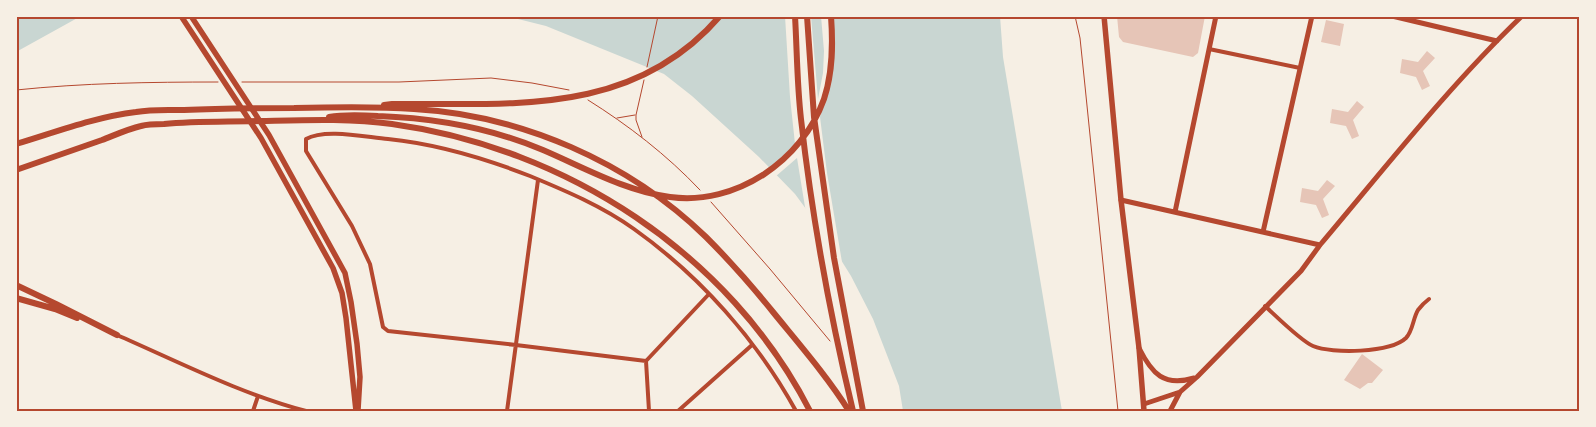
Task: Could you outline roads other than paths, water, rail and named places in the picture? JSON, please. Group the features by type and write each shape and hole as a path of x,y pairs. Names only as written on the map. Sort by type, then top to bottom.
{"highway":[{"path":"375,107 392,104 535,102 576,98 608,90 640,78 681,53 720,16"},
{"path":"795,16 801,118 814,211 833,326 854,411"},
{"path":"807,16 814,117 834,258 863,411"},
{"path":"318,119 339,116 372,116 419,118 448,122 515,140 634,190 681,198 711,196 734,190 762,176 776,166 799,143 823,100 831,68 831,16"},
{"path":"16,144 107,116 138,111 226,108 375,107 437,111 504,124 566,145 604,164 636,182 678,213 705,236 728,260 834,387 849,411"},
{"path":"16,170 142,126 179,122 318,119 390,124 460,137 501,149 556,171 601,195 662,236 692,261 733,302 768,345 786,370 810,411"},
{"path":"16,281 56,304"},
{"path":"18,286 118,335"},
{"path":"16,298 55,309 118,335"}],"main road":[{"path":"181,16 261,138 322,246 337,279 346,318 357,411"},
{"path":"191,16 269,135 345,273 351,302 360,377 357,411"},
{"path":"1104,16 1121,200 1139,348 1144,408"}],"street":[{"path":"1174,212 1216,16"},
{"path":"1263,232 1312,16"},
{"path":"1392,16 1497,41"},
{"path":"1144,408 1180,392 1301,271 1394,158 1497,41 1522,16"},
{"path":"1209,48 1300,68"},
{"path":"646,361 388,331 383,327 370,264 352,226 306,151 306,140 314,135 329,134 408,141 459,152 494,162 560,188 595,206 633,228 674,260 709,294 752,344 796,411"},
{"path":"508,411 538,180"},
{"path":"1121,200 1320,246"},
{"path":"649,411 646,361 709,294"},
{"path":"1265,306 1313,346 1349,350 1378,350 1405,338 1409,333 1418,310 1429,299"},
{"path":"118,335 258,396 306,411"},
{"path":"678,411 752,344"},
{"path":"1139,348 1148,364 1166,380 1177,382 1197,377"},
{"path":"1170,411 1180,392"},
{"path":"253,411 258,396"}]}
